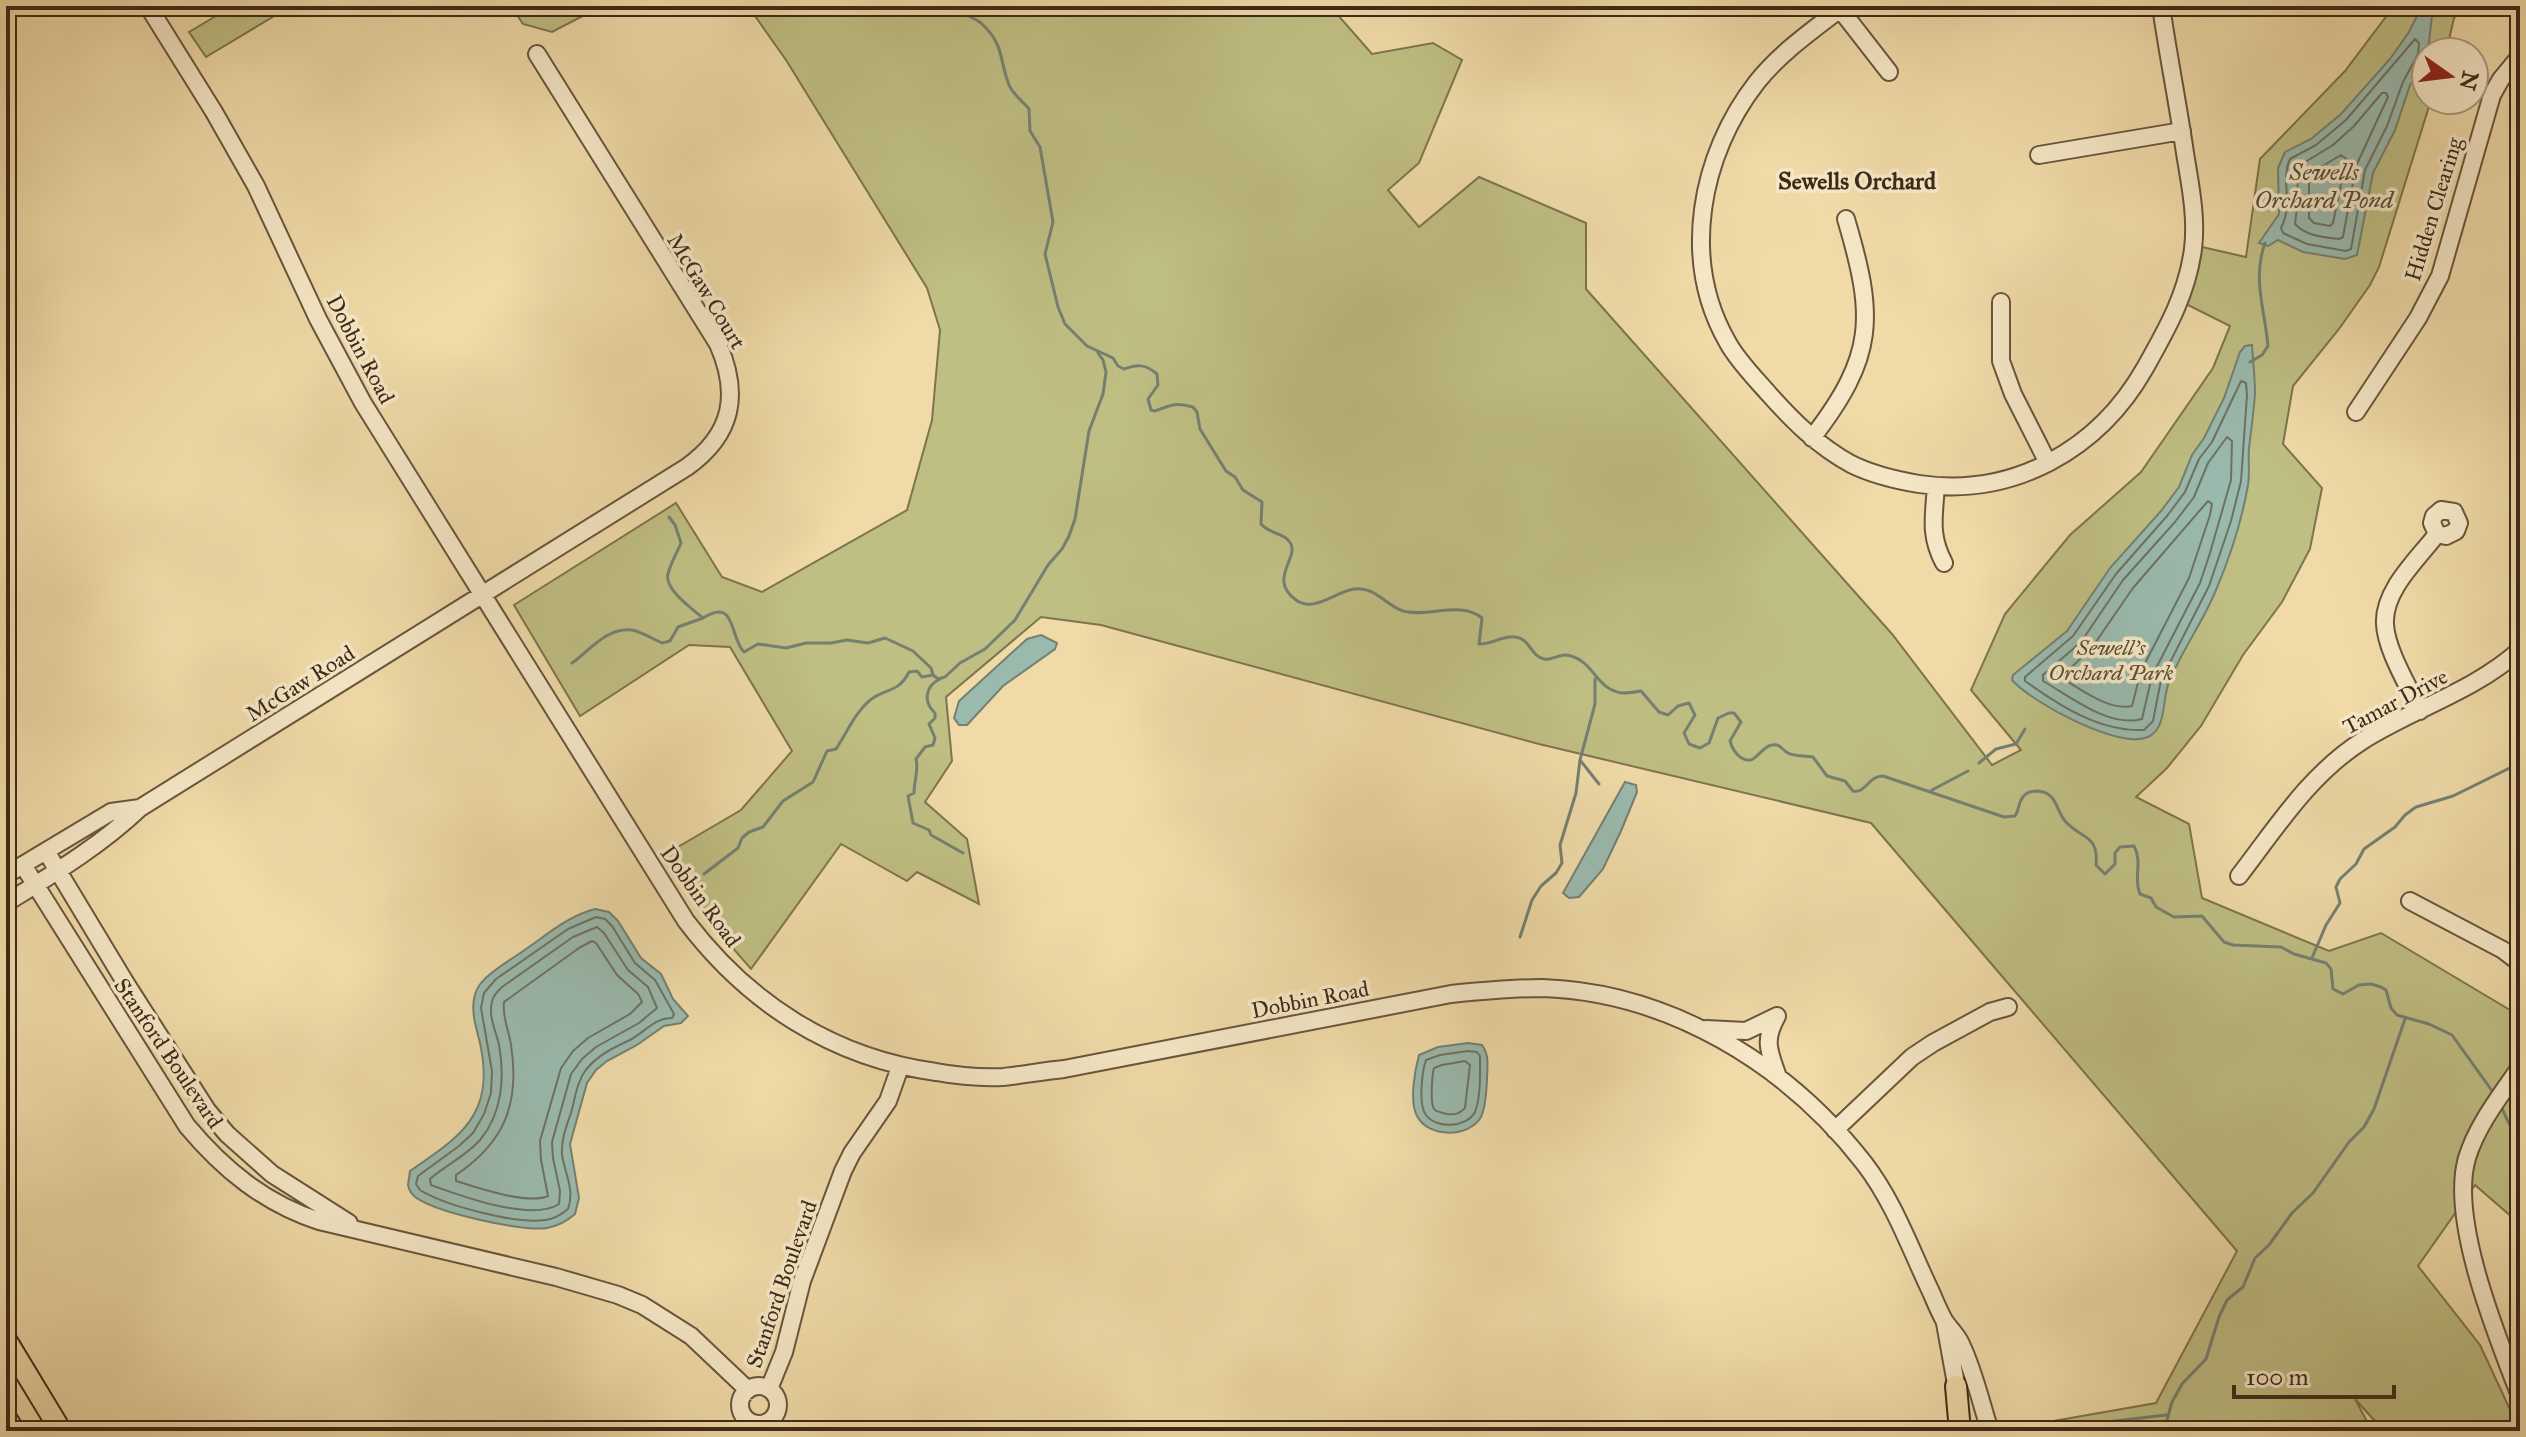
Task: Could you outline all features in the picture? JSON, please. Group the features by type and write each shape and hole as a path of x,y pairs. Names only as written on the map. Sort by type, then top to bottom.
{"main road":[{"path":"6,1340 61,1431"},
{"path":"1956,1386 1960,1431"},
{"path":"6,1418 14,1431"}],"street":[{"name":"Dobbin Road","path":"148,6 256,186 318,319 363,403 671,897 706,947 751,992 831,1043 900,1067 1001,1077 1064,1069 1451,994 1507,989 1543,988 1612,997 1676,1017 1778,1077 1835,1130 1864,1163 1891,1206 1945,1322 1961,1343 1990,1431"},
{"path":"1889,72 1842,8 1779,58 1758,81 1739,108 1714,162 1701,222 1700,252 1708,299 1728,343 1765,390 1812,438 1853,465 1878,475 1936,486 1990,484 2048,463 2081,443 2119,408 2175,315 2184,291 2193,245 2192,197 2161,6"},
{"name":"McGaw Court","path":"482,596 703,455 723,428 730,401 727,368 718,344 537,54"},
{"name":"Hidden Clearing","path":"2356,412 2418,318 2440,276 2492,95 2520,56"},
{"path":"2039,155 2182,131"},
{"path":"1812,438 1835,408 1853,376 1865,331 1862,271 1846,219"},
{"path":"2001,302 2001,361 2013,394 2048,463"},
{"path":"1936,486 1934,542 1944,563"},
{"path":"2420,711 2390,646 2385,622 2393,592 2437,534"},
{"name":"McGaw Road","path":"6,903 119,828 140,808 482,596"},
{"name":"Tamar Drive","path":"2239,876 2292,805 2336,760 2380,730 2467,688 2520,650"},
{"name":"McGaw Road","path":"6,875 111,812 140,808"},
{"name":"Stanford Boulevard","path":"46,851 175,1062 227,1134 272,1174 345,1221 368,1232"},
{"name":"Stanford Boulevard","path":"23,865 187,1126 209,1152 257,1192 295,1213 595,1287 642,1305 691,1336 748,1390"},
{"path":"2410,901 2503,950 2520,963"},
{"path":"1835,1130 1912,1057 1990,1012 2008,1007"},
{"path":"1701,1029 1746,1031 1777,1016 1769,1030 1768,1050 1778,1077"},
{"name":"Stanford Boulevard","path":"769,1389 784,1352 802,1281 843,1171 852,1153 882,1112 900,1067"},
{"path":"2520,1067 2468,1154 2463,1197 2472,1250 2488,1309 2520,1396"},
{"name":"Dobbin Road","path":"1945,1322 1956,1386 1969,1431"},
{"path":"757,1386 769,1389 776,1397 778,1408 771,1420 754,1424 742,1415 740,1400 748,1390 757,1386"}],"green space":[{"path":"233,6 291,6 206,57 189,32"},
{"path":"511,6 602,6 552,32 523,24"},
{"name":"Sewell's Orchard Park","path":"748,6 1330,6 1372,54 1433,43 1462,60 1419,163 1388,190 1419,227 1479,177 1586,223 1586,289 1892,634 1992,765 2021,750 1971,690 2005,614 2070,535 2141,472 2213,368 2230,326 2180,301 2193,245 2246,257 2260,159 2345,71 2394,6 2465,6 2454,18 2450,36 2410,36 2410,116 2426,116 2379,267 2339,329 2293,386 2283,444 2322,488 2310,549 2282,602 2243,655 2201,726 2167,768 2136,797 2189,824 2202,898 2329,951 2381,933 2520,1016 2520,1224 2475,1185 2418,1266 2480,1345 2520,1431 2384,1431 2355,1399 2372,1431 2008,1431 2156,1403 2237,1251 1871,823 1539,744 1101,625 1041,617 946,697 952,761 925,802 967,839 979,904 917,872 907,881 841,844 751,969 710,922 666,854 741,810 792,751 730,647 689,645 580,716 514,605 676,503 722,577 762,592 907,510 932,420 940,330 927,288 786,60"}],"water":[{"name":"Sewells Orchard Pond","path":"2422,6 2433,6 2430,36 2410,36 2410,85 2395,130 2373,173 2357,255 2345,259 2303,252 2278,240 2268,246 2259,243 2279,214 2278,168 2285,152 2311,139 2341,114 2390,59"},
{"path":"2252,345 2255,393 2249,480 2242,512 2216,590 2169,682 2158,727 2148,737 2135,739 2117,737 2076,722 2022,689 2012,680 2013,675 2067,631 2110,568 2179,487 2192,455 2224,398 2240,352 2245,346"},
{"path":"1041,635 1057,643 1055,649 1003,686 967,725 959,725 954,718 959,701 1027,639"},
{"path":"1625,782 1636,785 1637,792 1603,869 1579,897 1569,898 1563,893"},
{"path":"595,909 609,912 618,921 641,958 661,974 673,999 688,1016 681,1023 664,1026 607,1061 587,1083 570,1144 579,1198 575,1214 551,1227 518,1227 478,1220 439,1208 414,1196 408,1185 410,1171 458,1135 469,1122 482,1091 484,1071 473,1012 478,987 497,969 559,926"},
{"path":"1468,1043 1482,1045 1485,1049 1487,1081 1484,1109 1481,1117 1467,1129 1439,1132 1422,1123 1415,1110 1414,1077 1419,1055 1438,1047"}],"waterway":[{"path":"948,6 977,20 989,31 998,46 1009,85 1029,109 1030,131 1040,147 1053,222 1045,254 1065,324 1087,346 1113,358 1118,366 1124,369 1141,366 1157,374 1158,385 1148,399 1151,410 1177,404 1193,407 1200,429 1226,471 1235,477 1243,490 1262,502 1261,524 1289,540 1292,550 1284,585 1296,600 1317,603 1361,589 1374,593 1403,611 1464,610 1474,613 1482,618 1479,644 1515,637 1524,641 1540,658 1574,657 1587,665 1608,688 1623,693 1641,691 1659,712 1668,715 1678,706 1689,703 1695,715 1684,733 1689,744 1700,748 1709,743 1718,718 1734,713 1741,722 1730,741 1740,757 1754,759 1768,747 1777,745 1791,754 1813,757 1827,776 1845,781 1853,791 1861,790 1883,776 2004,817 2015,816 2027,793 2044,792 2053,799 2066,822 2092,842 2096,865 2105,874 2115,864 2115,853 2120,847 2134,846 2138,858 2140,894 2151,898 2156,907 2174,917 2202,916 2224,942 2233,945 2281,947 2326,963 2331,969 2333,989 2343,994 2359,985 2381,987 2386,990 2391,1008 2397,1015 2429,1024 2452,1035 2495,1095"},
{"path":"2250,362 2262,355 2268,346 2259,282 2265,243"},
{"path":"704,874 738,848 749,832 763,827 783,801 813,782 827,751 836,749 869,701 900,684 909,672 917,671 922,677 945,677 960,663 985,649 1015,620 1048,565 1062,549 1075,519 1089,431 1103,394 1106,372 1098,353"},
{"path":"669,517 681,543 668,574 670,586 703,618 722,612 727,616 744,652 758,644 786,648 847,640 868,643 885,638 913,651 931,668 933,675"},
{"path":"572,663 599,640 615,632 632,630 662,643 670,641 678,627 703,618"},
{"path":"940,679 927,694 935,713 929,724 935,738 933,745 925,747 916,759 914,793 908,796 913,823 963,853"},
{"path":"1520,937 1532,900 1562,863 1560,845 1576,793 1580,760 1595,704 1595,679"},
{"path":"1979,763 1996,749 2016,744 2025,729"},
{"path":"1580,760 1599,784"},
{"path":"2312,958 2326,925 2340,903 2336,887 2356,864 2364,849 2416,807 2453,796 2520,763"},
{"path":"1932,790 1968,771"},
{"path":"2164,1431 2172,1402 2182,1384 2206,1359 2227,1300 2243,1287 2255,1258 2313,1193 2349,1142 2364,1127 2374,1109 2405,1019"},
{"path":"2500,1105 2510,1125 2520,1133"},
{"path":"2056,1431 2166,1415"}],"district":[{"name":"Sewells Orchard","path":"1857,181"}]}
